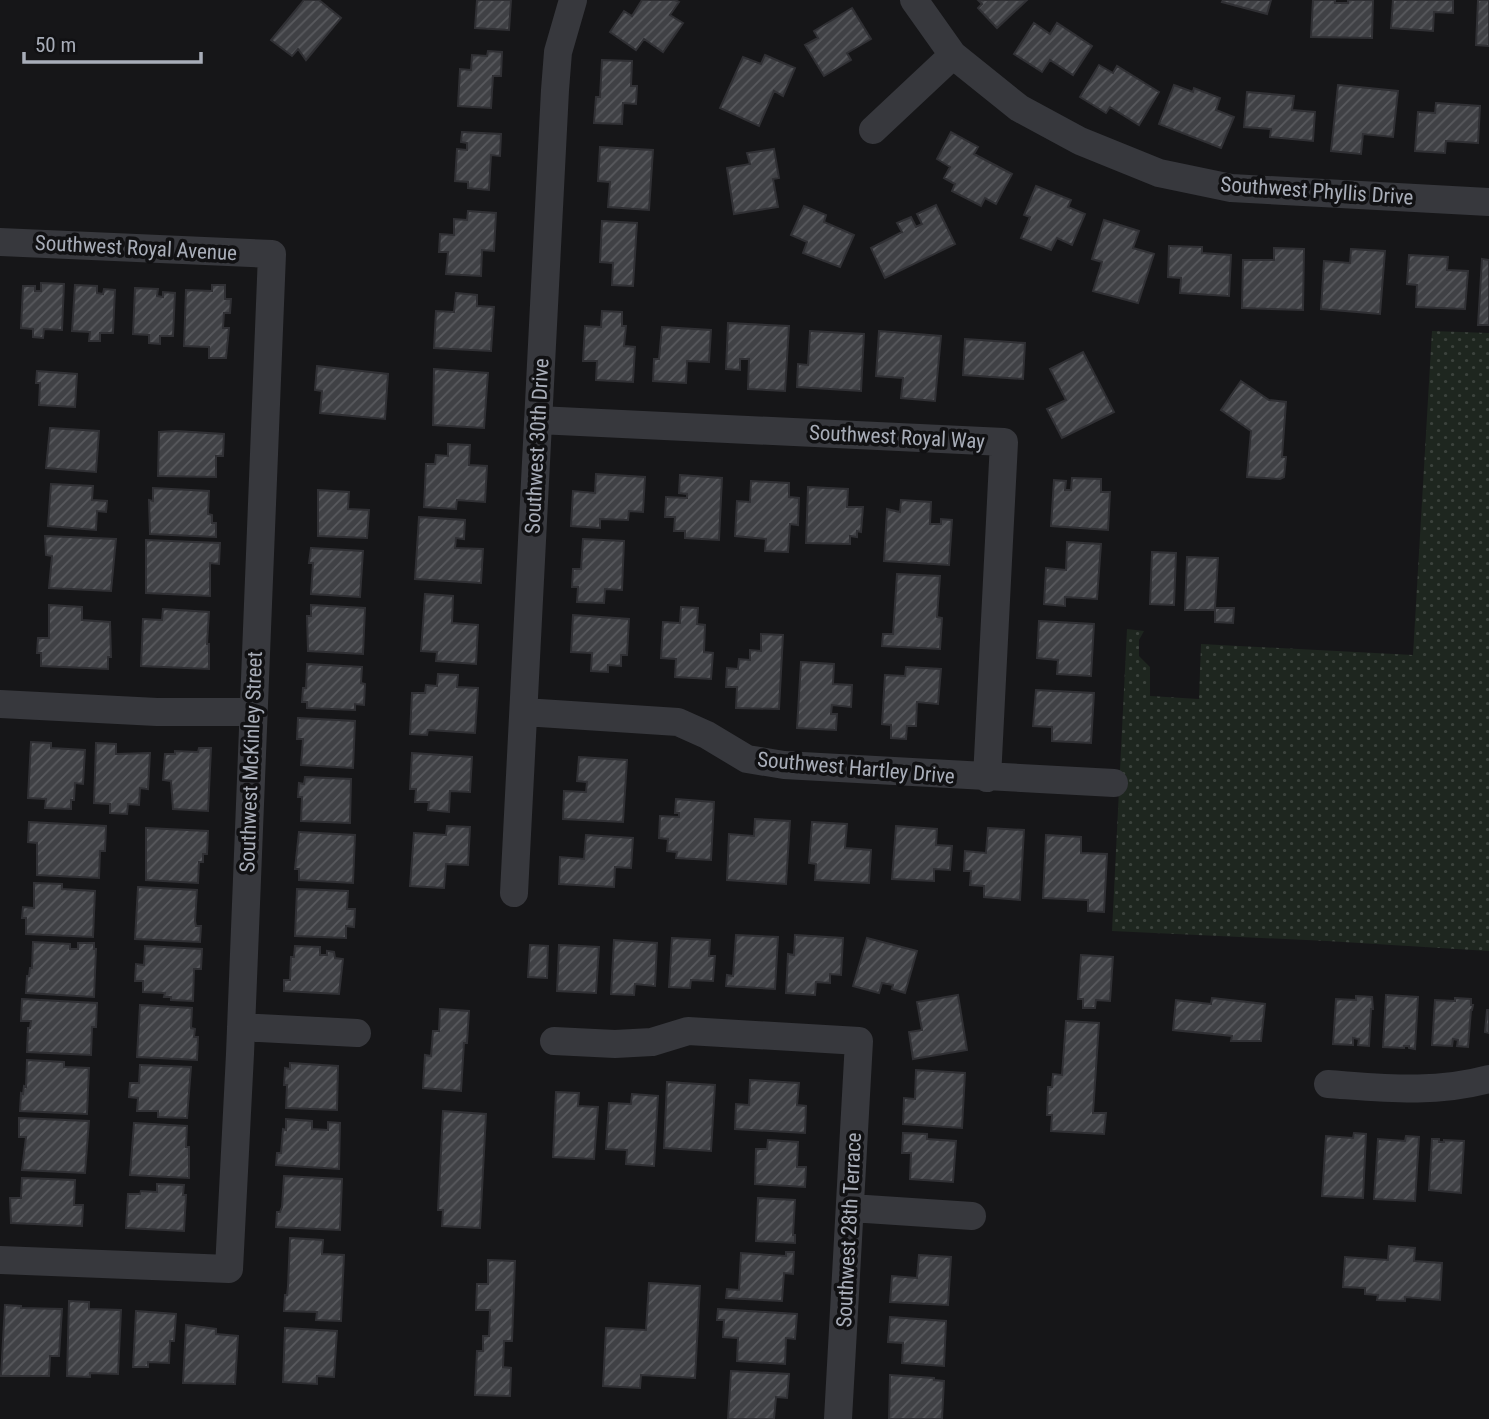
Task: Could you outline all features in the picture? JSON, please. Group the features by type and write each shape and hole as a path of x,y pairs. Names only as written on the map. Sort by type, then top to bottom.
{"street":[{"name":"Southwest 30th Drive","path":"514,893 558,52 573,0"},
{"name":"Southwest Phyllis Drive","path":"914,0 953,55 1019,108 1080,141 1159,173 1231,188 1489,202"},
{"path":"873,130 953,55"},
{"name":"Southwest Royal Avenue","path":"0,242 272,254"},
{"name":"Southwest McKinley Street","path":"0,1260 229,1269 272,254"},
{"name":"Southwest Royal Way","path":"538,420 1004,442 987,778"},
{"path":"0,704 158,712 253,712"},
{"name":"Southwest Hartley Drive","path":"524,712 678,722 707,735 747,759 783,765 1114,783"},
{"path":"241,1027 357,1033"},
{"name":"Southwest 28th Terrace","path":"554,1041 615,1044 652,1042 688,1031 859,1041 838,1419"},
{"path":"1328,1084 1423,1090 1461,1086 1489,1079"},
{"path":"851,1208 972,1216"}],"shaded area":[{"path":"1432,331 1489,333 1489,951 1112,931 1127,629 1144,631 1139,640 1139,656 1150,667 1150,696 1199,699 1201,644 1413,655"}],"building":[{"path":"304,0 319,0 341,18 306,60 298,49 292,56 271,40"},
{"path":"477,0 511,0 509,30 475,28"},
{"path":"642,0 679,2 670,15 683,23 663,52 644,39 636,50 610,32 624,11 632,16"},
{"path":"978,0 1027,0 997,28 978,8 982,4"},
{"path":"1271,0 1267,14 1222,2"},
{"path":"1313,0 1348,3 1348,0 1373,0 1372,38 1311,37"},
{"path":"1393,0 1453,0 1453,13 1434,12 1433,31 1391,28"},
{"path":"1478,0 1489,0 1489,46 1476,45"},
{"path":"852,8 871,39 847,53 851,60 824,76 805,45 818,38 814,31"},
{"path":"1034,23 1050,34 1057,23 1092,46 1073,75 1050,60 1042,72 1014,54"},
{"path":"488,51 502,52 501,76 493,76 491,108 458,106 460,69 471,70 472,55 487,56"},
{"path":"765,55 795,68 783,96 774,91 759,126 720,108 743,57 761,64"},
{"path":"602,60 632,61 631,86 637,86 636,104 623,103 622,124 594,123 596,97 600,97"},
{"path":"1099,65 1113,73 1117,66 1159,92 1139,125 1110,107 1106,113 1080,97"},
{"path":"1174,85 1193,92 1194,88 1220,98 1216,110 1234,117 1221,148 1159,124"},
{"path":"1338,85 1398,91 1393,137 1363,134 1361,154 1331,151"},
{"path":"1247,92 1294,96 1292,110 1315,112 1313,141 1270,137 1271,129 1244,127"},
{"path":"1436,103 1480,106 1478,143 1446,141 1445,153 1415,151 1418,112 1435,113"},
{"path":"462,132 501,134 500,156 491,155 489,190 468,188 468,182 455,181 457,149 467,150 467,143 461,142"},
{"path":"951,132 978,147 974,154 1012,174 996,204 985,198 981,206 952,191 955,184 944,178 950,167 937,159"},
{"path":"600,147 653,150 649,210 608,207 610,182 598,181"},
{"path":"774,149 779,178 773,179 778,207 734,214 727,168 750,164 747,153"},
{"path":"1036,186 1071,200 1068,207 1085,214 1072,245 1057,238 1051,250 1021,238 1030,217 1024,215"},
{"path":"936,205 955,244 885,278 871,248 902,232 897,223 911,217 916,227 922,224 917,214"},
{"path":"804,206 826,215 824,222 854,235 840,267 803,253 807,242 791,235"},
{"path":"468,211 496,213 494,251 482,250 481,276 446,274 448,252 439,252 440,234 454,235 454,219 467,220"},
{"path":"1104,220 1139,231 1133,248 1154,254 1138,303 1093,291 1102,262 1092,259"},
{"path":"602,221 637,223 633,286 612,285 613,263 600,262"},
{"path":"1169,246 1202,247 1202,253 1231,255 1229,296 1180,293 1181,278 1168,277"},
{"path":"1274,248 1304,249 1303,310 1242,308 1243,260 1274,260"},
{"path":"1351,249 1385,251 1380,314 1321,309 1324,261 1350,263"},
{"path":"1409,255 1448,257 1447,270 1468,271 1465,309 1416,307 1417,285 1407,284"},
{"path":"1482,259 1489,260 1489,325 1478,325"},
{"path":"41,283 64,284 62,330 44,329 43,338 33,337 33,329 21,328 23,286 35,286 35,291 41,291"},
{"path":"75,285 97,286 97,293 103,294 104,289 115,290 113,333 100,333 100,341 89,341 90,332 72,331"},
{"path":"212,285 225,285 225,299 231,299 230,313 224,313 223,328 229,328 226,358 209,358 209,347 184,346 186,290 212,291"},
{"path":"135,288 158,289 157,296 163,297 163,292 175,293 173,336 160,336 160,344 149,343 149,335 133,334"},
{"path":"456,293 477,295 477,306 494,307 491,351 434,348 436,311 454,312"},
{"path":"602,311 622,312 622,326 626,326 624,346 635,347 633,382 596,380 597,361 583,361 585,326 601,327"},
{"path":"728,323 789,326 785,391 748,389 749,359 740,359 740,370 726,369"},
{"path":"662,327 711,330 709,362 687,361 686,383 653,381 654,359 659,359"},
{"path":"810,331 864,334 861,391 797,387 798,364 808,365"},
{"path":"879,331 941,336 935,401 901,398 903,378 876,376"},
{"path":"965,339 1025,343 1023,379 963,375"},
{"path":"1083,352 1114,412 1062,438 1047,409 1066,400 1050,369"},
{"path":"317,366 388,374 385,419 320,413 322,391 315,390"},
{"path":"434,369 488,373 484,428 433,425"},
{"path":"37,371 77,374 75,407 39,405 40,383 36,383"},
{"path":"1241,381 1269,400 1286,402 1282,457 1286,457 1284,477 1280,479 1247,477 1251,431 1221,410"},
{"path":"50,428 99,431 96,472 46,468"},
{"path":"159,432 224,434 223,456 216,456 216,477 158,476"},
{"path":"448,444 470,445 469,465 487,466 485,502 457,500 456,509 424,507 426,464 435,464 436,455 448,456"},
{"path":"596,474 645,477 643,512 629,511 628,520 600,519 600,528 571,526 573,491 595,493"},
{"path":"680,475 722,478 719,540 685,538 685,531 674,531 675,517 665,517 666,497 687,498 687,494 679,493"},
{"path":"1072,478 1101,479 1101,492 1110,492 1108,530 1051,526 1054,480 1066,481 1065,490 1071,490"},
{"path":"751,481 789,483 789,497 799,498 798,525 790,524 788,552 765,551 766,539 735,536 737,501 750,502"},
{"path":"51,484 93,486 92,500 107,501 106,512 97,511 96,530 48,526"},
{"path":"808,487 848,489 847,507 863,507 861,532 857,531 857,537 850,536 850,544 806,543"},
{"path":"153,488 209,491 208,514 212,515 212,523 216,523 216,537 150,534 149,500 153,501"},
{"path":"318,490 349,492 348,509 369,510 367,538 318,536"},
{"path":"901,500 931,502 930,524 941,524 941,519 952,520 949,565 884,561 887,509 900,512"},
{"path":"419,517 465,520 464,539 456,538 455,548 483,549 481,583 415,579"},
{"path":"45,536 116,539 111,591 49,588 52,556 46,555"},
{"path":"583,539 624,541 622,590 605,589 604,603 577,602 578,587 572,587 573,569 581,569"},
{"path":"146,540 220,543 219,564 210,563 210,596 146,593"},
{"path":"1067,542 1101,544 1097,599 1065,597 1065,606 1044,604 1046,568 1066,570"},
{"path":"311,548 363,551 360,597 311,594"},
{"path":"1152,552 1176,553 1174,605 1150,604"},
{"path":"1187,557 1218,558 1215,608 1234,608 1233,623 1215,622 1215,610 1185,610"},
{"path":"897,574 940,576 937,617 942,618 940,649 882,646 883,634 893,634"},
{"path":"425,594 453,596 452,623 478,625 476,664 436,661 437,652 421,651"},
{"path":"49,605 82,607 82,620 110,622 111,657 108,657 108,669 41,666 41,653 37,653 38,638 49,638"},
{"path":"311,605 365,608 363,654 308,651 307,616 311,616"},
{"path":"681,607 698,608 697,624 705,625 704,652 713,653 711,679 675,677 676,659 661,658 663,622 680,623"},
{"path":"163,609 209,612 209,669 141,666 143,619 162,620"},
{"path":"573,615 629,619 627,655 621,655 621,666 608,665 608,672 591,671 592,653 571,652"},
{"path":"1039,621 1094,624 1091,676 1057,674 1058,660 1037,658"},
{"path":"761,634 783,635 779,709 736,708 737,687 726,687 727,668 738,669 739,659 750,660 750,650 761,651"},
{"path":"801,662 834,664 833,684 852,685 851,707 832,705 831,714 837,714 836,730 797,728"},
{"path":"307,664 362,667 361,683 365,684 364,705 355,704 355,710 307,708 307,702 302,702 303,688 306,688"},
{"path":"906,667 941,669 938,704 917,702 916,726 907,726 906,739 891,738 891,725 882,724 885,675 905,676"},
{"path":"438,674 458,675 457,687 478,688 475,733 428,730 427,735 410,734 412,693 425,693 426,685 437,686"},
{"path":"1036,690 1094,693 1091,743 1052,741 1052,727 1033,726"},
{"path":"298,718 355,721 353,768 301,765 303,739 297,739"},
{"path":"31,742 51,743 51,748 85,750 83,784 75,783 71,809 45,808 46,799 28,798"},
{"path":"96,743 116,744 116,754 150,753 148,789 140,788 139,805 128,804 127,814 110,813 110,804 94,803"},
{"path":"199,748 211,748 208,811 173,809 171,781 163,780 165,754 175,754 175,751 198,752"},
{"path":"412,753 472,757 470,792 450,791 449,812 428,810 429,802 415,802 416,789 410,789"},
{"path":"579,757 627,760 623,822 563,819 564,791 586,792 587,782 577,781"},
{"path":"305,777 351,779 350,823 301,821 302,797 298,797 299,783 304,784"},
{"path":"676,799 714,802 711,860 676,858 677,852 667,851 668,839 659,838 660,816 679,817 679,813 675,813"},
{"path":"755,819 790,821 786,884 727,880 729,834 754,836"},
{"path":"29,822 106,826 105,851 100,851 99,878 37,875 37,843 28,842"},
{"path":"812,822 847,824 845,848 871,850 869,883 815,880 816,864 809,863"},
{"path":"447,826 470,827 468,865 446,864 444,888 410,886 414,833 446,835"},
{"path":"896,826 937,829 936,845 952,846 950,870 934,869 934,881 892,879"},
{"path":"146,828 208,831 207,854 203,854 203,862 199,862 198,883 146,880"},
{"path":"988,828 1024,830 1020,900 984,897 984,886 970,885 971,871 964,871 965,851 986,853"},
{"path":"299,832 355,835 353,883 299,880 299,869 295,869"},
{"path":"586,835 633,838 631,868 615,867 614,887 559,884 560,857 584,859"},
{"path":"1046,835 1081,837 1081,853 1107,854 1104,912 1088,911 1088,900 1043,898"},
{"path":"34,883 62,884 62,889 95,891 93,937 26,934 26,918 22,918 23,907 34,908"},
{"path":"138,887 197,890 195,921 196,926 201,926 200,942 135,939"},
{"path":"297,889 348,891 347,909 355,909 354,927 346,926 346,938 295,936"},
{"path":"736,935 778,937 775,989 726,986 727,975 733,976"},
{"path":"795,935 843,938 841,975 830,974 830,983 816,982 815,995 786,993 788,954 794,955"},
{"path":"672,938 710,940 709,956 715,956 713,981 691,980 690,988 669,987"},
{"path":"867,938 917,951 905,993 892,989 893,985 882,983 879,993 853,986"},
{"path":"614,940 657,943 655,986 635,984 634,995 611,994"},
{"path":"33,942 70,944 70,949 78,949 78,943 94,943 94,997 26,993 27,976 32,968"},
{"path":"530,945 548,946 547,978 528,977"},
{"path":"559,945 599,947 596,993 557,991"},
{"path":"145,946 202,949 201,969 194,969 193,1001 171,1000 171,997 164,997 165,993 143,992 143,981 135,981 136,964 144,965"},
{"path":"295,946 320,947 320,955 327,955 327,951 334,952 335,958 343,959 339,994 284,991 284,980 290,980 291,957 294,957"},
{"path":"1081,955 1113,957 1110,1001 1096,1000 1095,1008 1083,1008 1083,999 1078,999"},
{"path":"958,995 967,1050 913,1059 909,1032 922,1030 917,1002"},
{"path":"1386,995 1418,997 1415,1049 1409,1046 1383,1047"},
{"path":"1356,996 1372,997 1369,1046 1358,1045 1359,1039 1353,1038 1353,1045 1333,1044 1336,999 1356,1000"},
{"path":"1212,998 1265,1004 1261,1041 1231,1041 1232,1036 1173,1030 1176,1000 1211,1004"},
{"path":"1455,998 1471,999 1473,1005 1468,1047 1457,1046 1458,1040 1453,1039 1452,1046 1432,1045 1435,1000 1455,1001"},
{"path":"22,999 97,1003 96,1027 92,1027 91,1055 27,1052 31,1021 21,1021"},
{"path":"140,1005 192,1008 191,1028 195,1029 194,1037 198,1037 197,1060 137,1057"},
{"path":"440,1009 469,1011 461,1091 423,1088 425,1055 431,1056 433,1031 439,1031"},
{"path":"1489,1010 1489,1033 1485,1032"},
{"path":"1066,1021 1099,1023 1093,1113 1106,1113 1104,1134 1051,1131 1052,1115 1047,1115 1048,1087 1052,1087 1053,1074 1062,1075"},
{"path":"27,1060 64,1062 64,1067 89,1068 87,1114 20,1111 21,1093 23,1094 24,1086 26,1087"},
{"path":"290,1063 338,1066 337,1110 286,1108 285,1068 290,1069"},
{"path":"140,1065 191,1067 187,1118 158,1117 158,1111 137,1111 138,1098 129,1097 130,1083 139,1083"},
{"path":"916,1070 965,1073 962,1128 903,1124 904,1098 915,1099"},
{"path":"750,1080 799,1083 797,1105 806,1106 805,1133 735,1129 736,1104 749,1105"},
{"path":"667,1082 715,1085 711,1151 664,1148"},
{"path":"556,1092 579,1093 578,1106 598,1107 594,1159 553,1157"},
{"path":"632,1094 658,1096 654,1166 626,1164 627,1150 606,1149 609,1103 631,1104"},
{"path":"443,1111 486,1114 480,1228 442,1226 443,1210 438,1210"},
{"path":"19,1118 89,1121 85,1173 22,1170 26,1137 19,1137"},
{"path":"286,1119 312,1121 312,1129 328,1130 328,1122 340,1123 339,1169 276,1165 277,1153 281,1153 283,1129 286,1130"},
{"path":"134,1123 187,1126 189,1178 130,1175"},
{"path":"903,1133 927,1134 927,1139 956,1141 953,1182 910,1179 911,1153 902,1153"},
{"path":"1354,1133 1366,1134 1363,1198 1322,1196 1326,1136 1353,1138"},
{"path":"1406,1136 1419,1137 1415,1201 1374,1199 1378,1139 1405,1141"},
{"path":"1432,1139 1439,1139 1439,1142 1464,1141 1461,1193 1429,1190"},
{"path":"768,1140 798,1142 797,1167 806,1167 805,1187 755,1184 756,1149 767,1149"},
{"path":"284,1176 342,1179 340,1230 276,1227 277,1212 280,1212 282,1207"},
{"path":"22,1178 75,1180 74,1205 83,1205 82,1226 11,1223 10,1198 21,1198"},
{"path":"157,1184 184,1185 184,1231 126,1228 128,1194 157,1192"},
{"path":"758,1198 795,1200 795,1243 756,1241"},
{"path":"290,1238 323,1240 322,1254 344,1255 341,1321 316,1320 317,1312 284,1311"},
{"path":"1389,1246 1415,1248 1414,1261 1442,1263 1440,1300 1405,1297 1405,1301 1377,1300 1378,1295 1365,1294 1365,1288 1343,1287 1345,1257 1388,1260"},
{"path":"786,1252 794,1252 793,1274 784,1273 782,1301 726,1298 727,1289 739,1290 741,1253 786,1256"},
{"path":"919,1255 951,1257 948,1305 890,1302 892,1276 917,1278"},
{"path":"488,1260 515,1261 512,1341 504,1341 503,1367 511,1368 510,1396 475,1395 477,1351 483,1351 483,1336 489,1336 490,1310 476,1310 477,1284 488,1284"},
{"path":"649,1283 700,1286 695,1378 641,1375 640,1388 603,1386 606,1328 646,1330"},
{"path":"69,1301 89,1302 89,1309 121,1310 118,1374 67,1376"},
{"path":"5,1305 62,1309 59,1356 50,1356 49,1376 1,1376"},
{"path":"718,1309 797,1314 795,1339 786,1338 785,1364 737,1361 738,1338 723,1337 724,1320 717,1320"},
{"path":"136,1311 176,1314 174,1341 170,1341 169,1363 148,1362 148,1367 133,1367"},
{"path":"890,1317 946,1321 944,1366 902,1363 903,1343 888,1342"},
{"path":"186,1325 216,1329 216,1334 238,1336 235,1384 183,1383"},
{"path":"285,1328 337,1331 334,1377 317,1376 317,1384 283,1382"},
{"path":"731,1371 789,1374 787,1398 776,1397 774,1419 728,1419"},
{"path":"890,1375 944,1381 942,1419 889,1419"}]}
